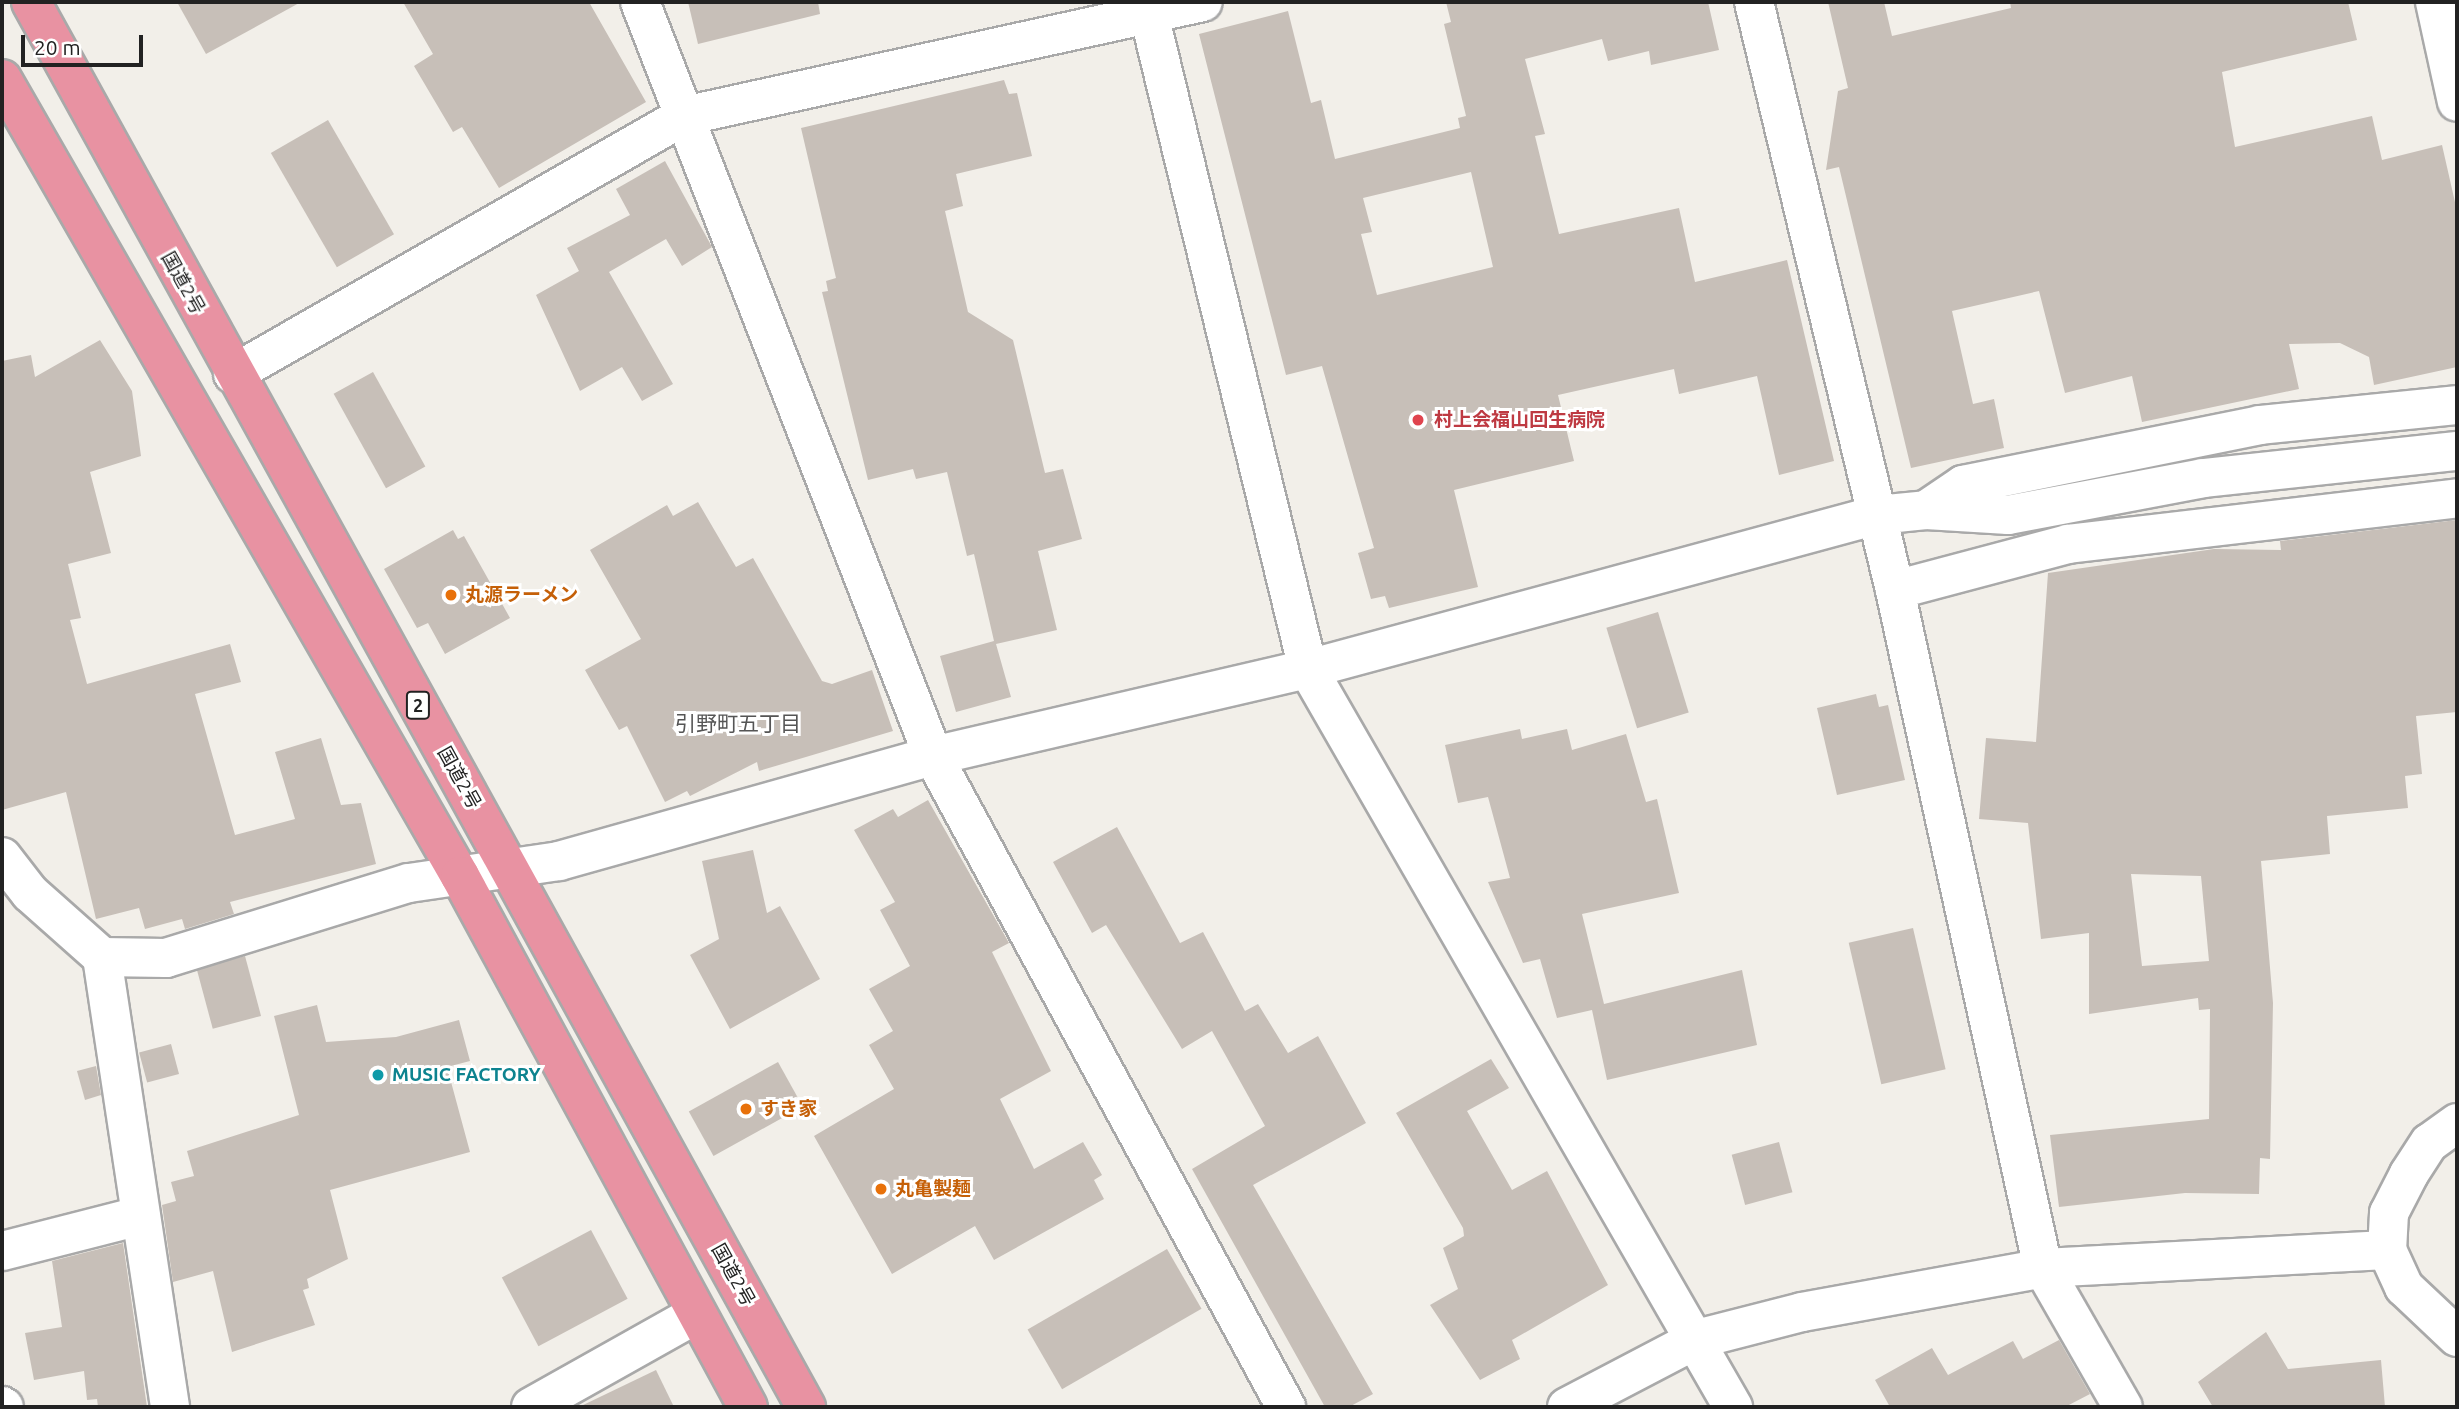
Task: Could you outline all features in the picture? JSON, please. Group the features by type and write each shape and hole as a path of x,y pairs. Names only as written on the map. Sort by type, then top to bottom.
{"highway":[{"name":"国道2号","path":"31,2 233,374 806,1407"},
{"path":"4,88 460,876 748,1407"}],"street":[{"path":"640,2 933,756 1286,1407"},
{"path":"233,374 684,116 1147,8 1203,2"},
{"path":"1754,2 1895,590 2043,1268 2123,1407"},
{"path":"2435,2 2457,102"},
{"path":"1147,8 1308,669 1697,1339 1733,1407"},
{"path":"1926,510 1963,485 2260,425 2457,405"},
{"path":"102,957 166,958 410,883 559,861 933,756 1308,669 1877,515 1926,510 2008,515 2203,478 2457,451"},
{"path":"1895,590 2068,544 2457,498"},
{"path":"2,856 30,893 102,957 139,1216 170,1407"},
{"path":"2457,1123 2429,1143 2409,1174 2389,1213 2387,1250 2404,1287 2457,1337"},
{"path":"2,1251 139,1216"},
{"path":"1567,1407 1697,1339 1802,1312 2043,1268 2387,1250"},
{"path":"531,1407 697,1314"}],"building":[{"path":"177,2 301,2 206,54"},
{"path":"403,2 589,2 646,102 499,188 462,127 453,132 414,66 433,54"},
{"path":"688,2 818,2 820,14 698,44"},
{"path":"1446,2 1708,2 1719,50 1651,65 1649,51 1608,61 1602,39 1525,59 1545,134 1535,136 1559,234 1679,208 1695,282 1787,260 1834,461 1779,475 1757,376 1679,394 1674,369 1558,395 1574,461 1454,490 1478,587 1389,608 1385,596 1371,599 1358,553 1374,548 1322,366 1286,375 1199,34 1288,11 1311,103 1321,100 1335,159 1460,128 1458,118 1466,116 1444,24 1451,22","holes":["1471,172 1493,267 1377,295 1361,234 1372,232 1363,198"]},
{"path":"1828,2 1884,2 1892,36 2011,8 2010,2 2348,2 2357,40 2222,72 2235,147 2372,116 2382,160 2442,145 2457,211 2457,367 2374,385 2369,357 2340,343 2289,344 2299,389 2142,422 2132,376 2065,393 2039,291 1952,311 1973,404 1994,399 2004,448 1911,468 1839,167 1826,170 1838,91 1848,88"},
{"path":"1004,80 1009,94 1017,93 1032,156 956,174 963,206 945,211 968,312 1013,340 1045,473 1063,469 1082,539 1038,551 1057,630 996,644 1011,697 956,712 940,656 994,641 974,554 967,556 947,472 916,479 913,469 868,480 822,292 828,291 826,281 836,278 801,128"},
{"path":"328,120 394,234 337,267 271,153"},
{"path":"665,161 712,247 682,266 666,239 609,272 673,384 642,401 622,367 580,391 536,295 579,271 567,248 630,215 616,189"},
{"path":"100,340 132,391 141,456 90,472 111,553 68,564 81,618 70,620 87,684 230,644 241,682 195,694 235,835 295,819 275,752 321,738 341,805 361,803 376,864 230,902 234,914 185,929 182,919 145,929 139,908 96,919 66,792 2,810 2,361 31,355 35,377"},
{"path":"373,372 425,466 386,488 334,394"},
{"path":"698,502 736,567 753,558 822,681 832,684 872,670 893,731 759,771 757,762 690,796 687,791 665,802 627,726 619,730 585,670 641,639 590,550 667,505 673,516"},
{"path":"2457,520 2457,712 2416,716 2422,774 2405,776 2408,808 2327,816 2330,854 2261,861 2273,1003 2270,1159 2260,1158 2259,1194 2185,1193 2059,1207 2050,1135 2209,1119 2210,1009 2199,1010 2198,998 2089,1014 2089,933 2041,939 2028,823 1979,819 1986,738 2036,742 2048,573 2214,549 2281,550 2280,541","holes":["2131,874 2201,876 2209,961 2142,966"]},
{"name":"丸源ラーメン","path":"453,530 458,539 464,536 510,618 445,654 428,623 417,628 384,569"},
{"path":"1658,612 1689,712 1637,728 1606,628"},
{"path":"1876,694 1879,707 1888,705 1905,780 1837,795 1817,708"},
{"path":"1520,729 1522,739 1567,729 1572,750 1626,734 1646,802 1657,799 1679,893 1582,914 1604,1004 1742,970 1757,1045 1607,1080 1592,1010 1557,1018 1540,959 1523,963 1488,882 1510,878 1488,797 1458,803 1445,745"},
{"path":"928,800 1009,943 992,952 1051,1071 1000,1099 1034,1169 1083,1142 1102,1175 1094,1180 1104,1199 994,1260 975,1226 892,1274 814,1136 894,1089 869,1045 893,1031 869,989 910,966 880,910 895,902 854,830 893,809 898,817"},
{"path":"1117,827 1180,943 1203,932 1245,1011 1258,1004 1288,1053 1318,1036 1366,1123 1253,1185 1373,1394 1349,1407 1325,1407 1192,1169 1265,1126 1212,1031 1182,1049 1106,925 1092,933 1053,862"},
{"path":"753,850 767,913 780,906 820,979 730,1029 690,955 719,939 702,861"},
{"path":"1913,928 1946,1069 1881,1084 1849,943"},
{"path":"245,956 261,1016 213,1029 197,969"},
{"path":"317,1005 326,1042 396,1037 459,1020 470,1061 447,1067 470,1152 330,1190 348,1259 307,1279 309,1288 303,1290 315,1325 232,1352 213,1271 173,1282 162,1205 176,1201 171,1182 194,1176 187,1151 299,1115 274,1016"},
{"path":"171,1044 179,1074 147,1082 139,1053"},
{"path":"1491,1059 1509,1088 1467,1111 1512,1190 1547,1171 1608,1285 1512,1340 1520,1359 1480,1380 1430,1305 1458,1289 1443,1248 1464,1236 1463,1228 1396,1113"},
{"name":"すき家","path":"778,1062 803,1107 714,1156 689,1111"},
{"path":"96,1066 101,1095 85,1100 77,1071"},
{"path":"1779,1142 1792,1192 1745,1205 1732,1155"},
{"path":"591,1230 628,1299 538,1346 502,1277"},
{"path":"123,1243 147,1407 98,1407 97,1399 87,1400 84,1371 34,1380 25,1333 62,1327 52,1261"},
{"path":"1167,1249 1202,1309 1062,1389 1028,1330"},
{"path":"2266,1332 2288,1369 2381,1360 2385,1407 2213,1407 2198,1382"},
{"path":"2059,1340 2090,1394 2065,1407 1890,1407 1875,1380 1932,1348 1948,1375 2013,1341 2023,1359"},
{"path":"656,1370 674,1407 579,1407"}],"place":[{"name":"村上会福山回生病院","path":"1418,420"},
{"name":"丸源ラーメン","path":"451,595"},
{"name":"MUSIC FACTORY","path":"378,1075"},
{"name":"すき家","path":"746,1109"},
{"name":"丸亀製麺","path":"881,1189"}],"district":[{"name":"引野町五丁目","path":"738,723"}]}
